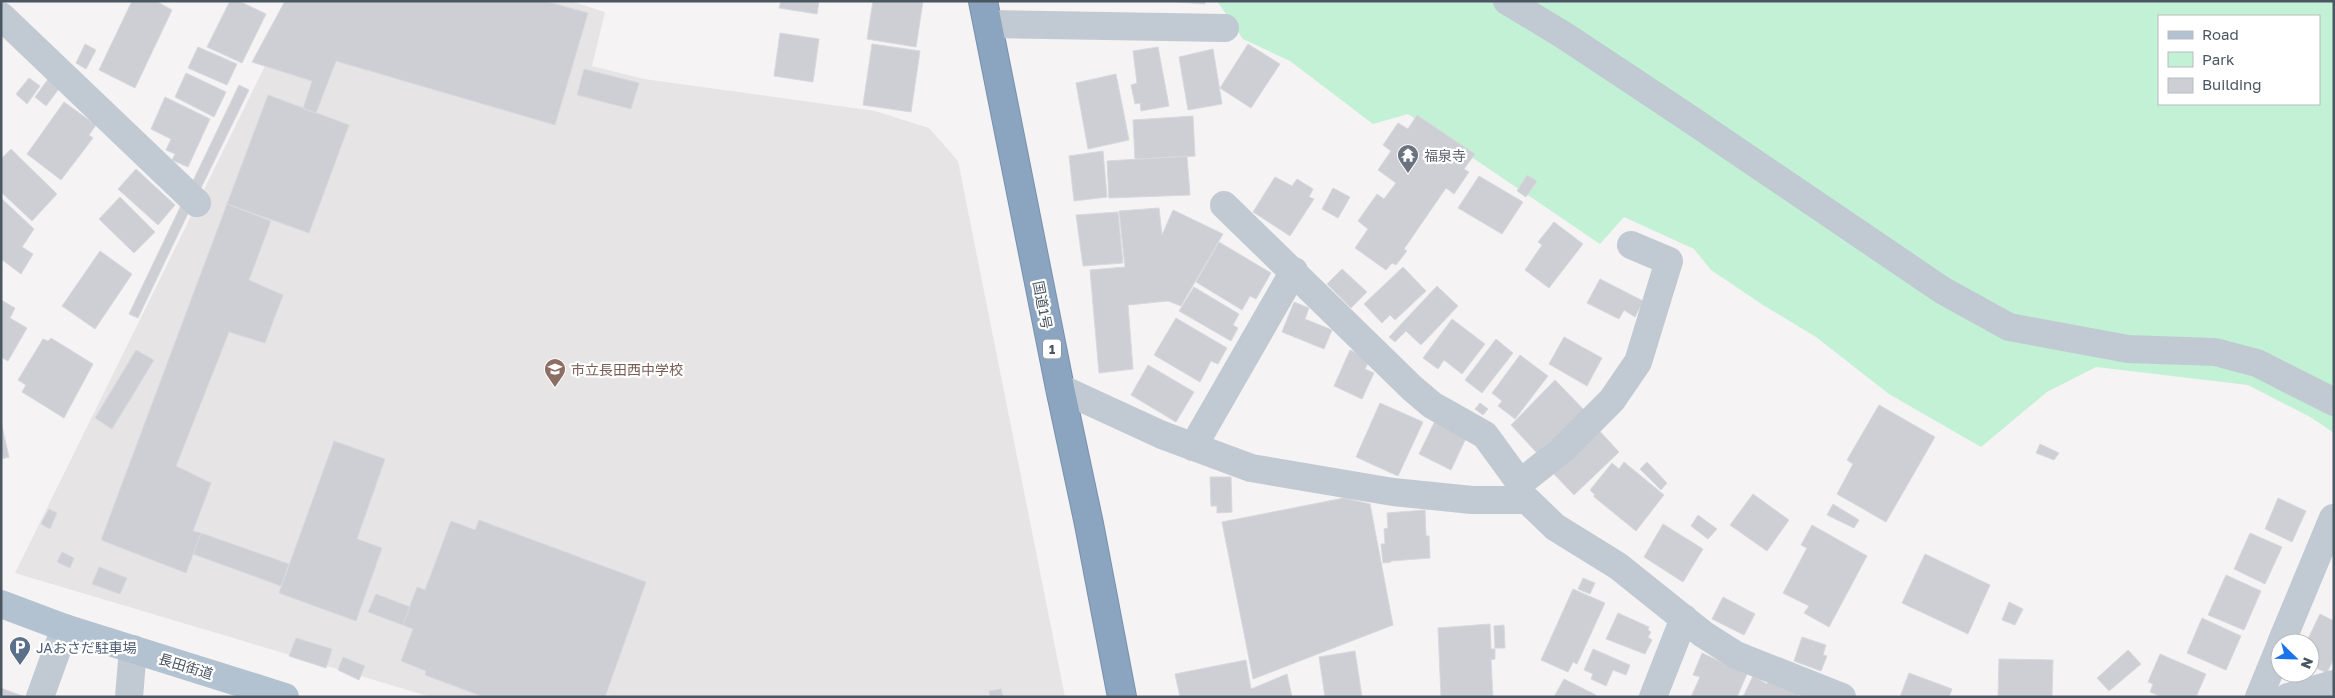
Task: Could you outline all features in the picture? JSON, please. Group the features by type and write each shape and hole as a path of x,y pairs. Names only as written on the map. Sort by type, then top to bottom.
{"highway":[{"name":"国道1号","path":"985,13 1089,524 1122,697"}],"main road":[{"name":"長田街道","path":"1,604 64,628 285,697"}],"street":[{"path":"1507,1 1565,36 1693,120 1942,290 2009,327 2128,349 2215,352 2257,364 2334,402"},
{"path":"985,13 1225,28"},
{"path":"1,16 197,203"},
{"path":"1224,205 1294,271 1412,388 1432,405 1485,435 1523,492 1555,527 1618,566 1684,618 1736,655 1828,694"},
{"path":"1060,388 1162,435 1251,468 1393,492 1472,500 1523,492 1612,400 1638,362 1669,261 1631,245"},
{"path":"1194,447 1294,271"},
{"path":"2286,633 2333,518"},
{"path":"1653,697 1684,618"},
{"path":"40,697 64,628"},
{"path":"129,697 133,649"},
{"path":"2259,697 2270,671"},
{"path":"2288,697 2334,684"}],"shaded area":[{"name":"市立長田西中学校","path":"297,1 570,1 605,12 592,66 644,79 875,111 929,128 958,161 1065,697 431,697 15,573"}],"green space":[{"path":"1217,1 2334,1 2334,433 2312,418 2248,385 2096,367 2047,392 1981,447 1889,394 1816,337 1763,305 1711,270 1694,249 1624,217 1600,244 1408,114 1373,124 1290,61 1243,39"}],"building":[{"path":"132,1 156,1 172,10 135,88 99,70"},
{"path":"230,1 239,1 266,14 242,63 207,47"},
{"path":"285,1 545,1 588,13 555,125 336,61 316,113 303,109 312,81 252,62"},
{"path":"781,1 819,1 817,14 779,8"},
{"path":"873,1 923,1 916,47 867,39"},
{"path":"1163,1 1205,1 1205,4"},
{"path":"780,33 819,39 813,82 774,76"},
{"path":"85,44 96,50 86,69 76,63"},
{"path":"872,44 920,51 911,112 863,105"},
{"path":"1248,44 1280,64 1251,108 1220,88"},
{"path":"198,47 237,64 227,85 188,68"},
{"path":"1158,47 1169,106 1141,111 1140,103 1135,104 1131,85 1137,83 1133,51"},
{"path":"1213,49 1222,104 1188,110 1179,57"},
{"path":"584,69 639,83 631,109 577,95"},
{"path":"186,73 226,92 214,117 175,97"},
{"path":"1116,74 1129,140 1088,149 1076,83"},
{"path":"29,78 40,86 27,104 16,94"},
{"path":"49,78 61,86 46,106 35,97"},
{"path":"239,85 249,90 201,188 192,183"},
{"path":"268,95 349,125 309,233 227,204"},
{"path":"165,97 210,119 188,167 172,160 175,154 166,150 171,139 151,129"},
{"path":"64,102 96,125 89,135 93,138 61,180 27,154"},
{"path":"1417,115 1475,154 1464,169 1469,172 1454,194 1446,188 1404,249 1407,251 1396,265 1392,263 1386,270 1355,248 1368,229 1358,221 1377,194 1384,199 1396,183 1378,170 1391,151 1383,145 1398,123 1408,129"},
{"path":"1193,116 1195,156 1135,159 1133,120"},
{"path":"11,149 57,194 32,221 1,192 1,159"},
{"path":"1103,151 1107,197 1074,201 1069,156"},
{"path":"1187,156 1190,195 1109,198 1107,161"},
{"path":"136,169 175,205 158,225 118,189"},
{"path":"1527,175 1537,181 1526,197 1517,191"},
{"path":"1479,176 1523,202 1502,234 1458,208"},
{"path":"1275,177 1292,186 1297,179 1313,189 1309,197 1314,199 1290,236 1253,212"},
{"path":"1333,188 1350,197 1338,218 1322,209"},
{"path":"120,197 155,232 134,253 99,219"},
{"path":"185,197 194,201 138,318 129,314"},
{"path":"1,198 34,229 22,247 33,254 21,274 1,259"},
{"path":"227,204 271,221 249,280 283,295 265,343 229,332 176,466 211,483 193,531 201,533 186,573 101,540"},
{"path":"1159,208 1162,235 1173,210 1223,234 1181,306 1168,301 1128,305 1133,369 1099,373 1090,270 1125,267 1119,211"},
{"path":"1118,212 1123,263 1083,266 1076,215"},
{"path":"1554,222 1583,244 1549,288 1525,270 1542,245 1538,242"},
{"path":"1219,242 1271,273 1256,299 1250,296 1242,310 1196,282"},
{"path":"100,251 132,274 95,329 62,306"},
{"path":"1403,267 1426,291 1395,320 1390,315 1382,323 1364,304"},
{"path":"1342,269 1367,292 1351,308 1327,284"},
{"path":"1600,279 1643,301 1635,317 1624,310 1619,319 1587,303"},
{"path":"1437,286 1458,306 1421,345 1406,331 1395,342 1389,337"},
{"path":"1194,287 1239,314 1233,325 1238,328 1231,341 1179,311"},
{"path":"1,300 15,308 10,318 27,328 8,361 1,357"},
{"path":"1294,302 1309,308 1305,319 1332,330 1324,349 1282,332"},
{"path":"1176,318 1227,348 1218,364 1211,361 1200,382 1154,355"},
{"path":"1452,319 1485,344 1462,374 1444,360 1438,369 1423,358"},
{"path":"1564,337 1602,358 1587,386 1549,364"},
{"path":"51,338 93,364 64,418 22,392 26,385 18,380 43,339 48,341"},
{"path":"1496,339 1513,353 1482,393 1465,380"},
{"path":"136,350 154,360 112,429 95,418"},
{"path":"1350,350 1370,359 1365,369 1374,373 1362,399 1334,386"},
{"path":"1520,355 1548,376 1515,419 1498,406 1502,401 1492,393"},
{"path":"1148,365 1194,392 1176,422 1131,395"},
{"path":"1555,380 1589,415 1558,446 1551,440 1537,453 1511,425"},
{"path":"1380,403 1423,422 1398,476 1356,457"},
{"path":"1480,403 1488,409 1483,415 1475,409"},
{"path":"1879,405 1935,437 1886,522 1837,494 1853,464 1847,460"},
{"path":"1435,421 1467,436 1451,470 1419,454"},
{"path":"1,422 9,457 1,459"},
{"path":"1595,426 1619,452 1574,495 1552,472"},
{"path":"334,441 385,459 357,539 382,548 356,621 279,593"},
{"path":"2040,444 2059,453 2054,460 2036,453"},
{"path":"1624,462 1664,495 1636,531 1593,496 1595,495 1590,490 1612,463 1619,469"},
{"path":"1647,462 1667,483 1661,490 1640,469"},
{"path":"1210,477 1231,477 1232,512 1217,513 1217,506 1211,506"},
{"path":"1753,494 1789,520 1767,551 1730,525"},
{"path":"1344,498 1370,504 1393,625 1253,679 1222,522"},
{"path":"2278,498 2306,511 2292,542 2265,529"},
{"path":"1833,504 1859,520 1854,528 1827,515"},
{"path":"49,509 57,513 50,529 41,524"},
{"path":"1425,510 1426,536 1429,536 1430,558 1383,563 1381,544 1385,544 1384,529 1388,528 1387,513"},
{"path":"1698,515 1717,529 1708,539 1691,526"},
{"path":"479,520 646,582 605,697 484,697 425,675 426,671 401,661 413,629 403,625 417,587 425,590 451,521 475,530"},
{"path":"1663,524 1703,549 1683,582 1644,557"},
{"path":"1812,525 1867,556 1829,627 1804,613 1809,606 1783,593 1807,548 1801,545"},
{"path":"201,533 289,564 281,586 193,554"},
{"path":"2250,533 2282,547 2265,584 2234,569"},
{"path":"62,552 74,558 70,568 57,562"},
{"path":"1925,554 1990,585 1968,634 1902,603"},
{"path":"99,567 127,578 120,594 92,584"},
{"path":"2226,575 2261,591 2244,630 2208,615"},
{"path":"1583,578 1595,583 1590,594 1578,589"},
{"path":"1573,589 1605,603 1577,664 1573,662 1568,672 1541,660"},
{"path":"376,594 410,607 403,625 368,612"},
{"path":"1723,597 1755,614 1744,635 1712,619"},
{"path":"2009,602 2023,609 2015,625 2002,620"},
{"path":"1618,613 1649,627 1648,630 1651,632 1648,637 1652,640 1645,654 1606,639"},
{"path":"2320,614 2334,621 2334,658 2327,673 2320,670 2320,633 2311,633"},
{"path":"2202,618 2241,636 2226,670 2187,653"},
{"path":"1490,624 1491,649 1495,649 1495,659 1491,660 1493,697 1441,697 1438,628"},
{"path":"1504,625 1505,648 1495,648 1494,626"},
{"path":"1802,637 1826,645 1823,655 1827,656 1821,671 1794,661"},
{"path":"296,638 332,649 326,668 289,656"},
{"path":"1593,649 1630,665 1626,675 1613,670 1606,686 1591,679 1593,674 1584,670"},
{"path":"2128,650 2141,664 2109,691 2097,678"},
{"path":"1355,651 1362,697 1325,697 1319,657"},
{"path":"1702,653 1747,674 1737,697 1691,697 1700,677 1693,675"},
{"path":"2160,654 2206,674 2196,697 2162,697 2150,692 2153,684 2148,682"},
{"path":"343,657 365,666 359,680 338,670"},
{"path":"1999,659 2053,660 2052,697 1998,697"},
{"path":"1246,660 1251,689 1287,674 1292,697 1180,697 1175,674"},
{"path":"1909,673 1952,689 1949,697 1900,697"},
{"path":"1753,676 1767,684 1770,680 1799,694 1798,697 1743,697"},
{"path":"1564,679 1596,695 1595,697 1554,697"},
{"path":"1,688 25,697 1,697"},
{"path":"1001,689 1003,697 990,697 989,691"}],"place":[{"name":"福泉寺","path":"1408,174"},
{"name":"市立長田西中学校","path":"555,388"},
{"name":"JAおさだ駐車場","path":"20,666"}]}
